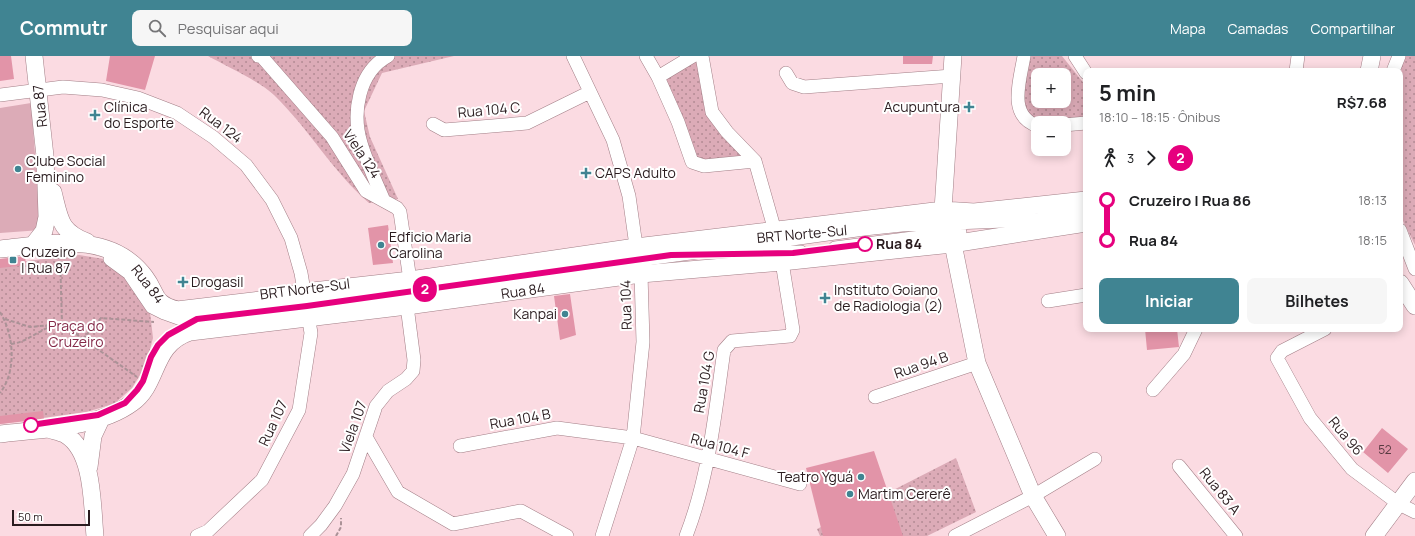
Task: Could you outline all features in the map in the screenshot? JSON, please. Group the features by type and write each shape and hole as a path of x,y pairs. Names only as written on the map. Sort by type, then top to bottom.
{"main road":[{"name":"Rua 87","path":"33,245 44,231 46,217 45,156 34,56"},
{"path":"953,56 949,228 977,363 1033,496 1057,536"},
{"name":"Rua 87","path":"45,156 61,223 70,234 88,243"},
{"name":"Rua 84","path":"0,434 46,429 101,419 133,402 148,384 159,358 170,342 178,336 410,280 638,260 782,262 949,228 974,212 1083,200"},
{"name":"Rua 84","path":"0,249 33,245 88,243 105,247 126,257 146,278 156,299 165,307 177,310 260,300 307,305 407,306 775,231 949,228 1083,223"},
{"path":"1403,290 1415,306"},
{"path":"88,473 93,436 101,419"},
{"path":"46,429 66,434 81,451 88,473 95,536"},
{"path":"1374,536 1415,481"}],"street":[{"name":"Viela 124","path":"258,56 262,58 332,137 366,191 400,212 410,280"},
{"path":"384,201 360,143 357,118 360,90 370,70 388,56"},
{"name":"Rua 104","path":"573,56 612,140 629,196 638,260 643,342 633,438 602,536"},
{"path":"646,56 658,77 678,122 692,162 704,166 756,161"},
{"path":"658,77 693,56"},
{"path":"702,56 712,112 727,132 756,161 775,231"},
{"path":"1024,56 1018,97 1020,112 1028,123 1031,124"},
{"path":"1075,56 1083,68"},
{"path":"1296,68 1298,56"},
{"path":"1394,68 1399,56"},
{"path":"786,73 792,83 804,87 952,76"},
{"name":"Rua 124","path":"0,95 63,87 94,89 138,98 177,113 213,137 246,165 272,200 291,238 307,305"},
{"name":"Rua 104 C","path":"433,124 444,130 527,123 590,92"},
{"path":"1071,124 1083,123"},
{"name":"BRT Norte-Sul","path":"0,254 29,251 84,251 108,257 129,273 152,307 178,318 197,319 902,225 949,228 1083,213"},
{"path":"1403,238 1415,269"},
{"name":"Rua 104 G","path":"686,536 694,513 708,459 724,350 732,341 790,336 793,330 782,262"},
{"path":"1048,301 1083,295"},
{"name":"Rua 107","path":"197,536 208,530 262,480 299,410 311,333 307,305"},
{"name":"Viela 107","path":"310,536 321,525 335,506 353,474 376,406 388,391 406,379 413,371 414,360 407,306"},
{"path":"0,429 98,415 125,403 143,381 151,357 158,345 168,335 197,319"},
{"path":"1153,390 1184,354 1195,332"},
{"name":"Rua 96","path":"1319,332 1282,351 1277,358 1310,418 1352,469 1399,504 1415,512"},
{"name":"Rua 94 B","path":"875,397 977,363"},
{"name":"Rua 104 B","path":"460,446 557,428 633,438"},
{"path":"366,437 398,492 453,524 521,511 567,536"},
{"name":"Rua 104 F","path":"633,438 800,484"},
{"path":"955,536 1033,496 1095,459"},
{"name":"Rua 83 A","path":"1179,466 1236,536"}],"path":[{"path":"60,251 62,324"},
{"path":"0,312 4,319 11,344 10,368 0,393"},
{"path":"83,339 101,318 161,322"},
{"path":"4,319 30,327 62,324 143,381"},
{"path":"11,344 19,344 52,324"}],"green space":[{"path":"208,56 454,56 382,73 364,111 370,137 398,199 369,203 344,178 299,122 274,95 251,79"},
{"path":"1027,56 1062,56 1083,82 1083,119 1071,120 1071,116 1031,116 1026,111 1023,98"},
{"path":"1403,56 1415,56 1415,245 1403,221 1403,68 1401,68"},
{"path":"698,57 707,115 746,156 712,161 696,158 665,79"},
{"name":"Clube Social Feminino","path":"31,103 41,230 0,233 0,108"},
{"name":"Praça do Cruzeiro","path":"79,255 104,259 125,271 150,312 153,338 146,365 132,388 114,404 86,412 0,424 0,264"},
{"path":"956,458 976,512 927,536 820,536 817,529"}],"building":[{"path":"0,56 11,56 14,79 0,81"},
{"path":"110,56 155,56 145,90 106,81"},
{"path":"903,56 933,56 932,64 903,64"},
{"name":"Edficio Maria Carolina","path":"388,225 393,263 373,265 368,228"},
{"name":"Cruzeiro | Rua 87","path":"25,256 26,265 0,268 0,259"},
{"name":"Kanpai","path":"570,294 576,335 560,340 554,296"},
{"path":"1145,332 1177,332 1179,347 1147,350"},
{"path":"43,411 44,419 0,424 0,416"},
{"path":"1382,428 1408,449 1388,473 1363,452"},
{"name":"Martim Cererê","path":"874,451 903,536 823,536 806,468"}],"bus line":[{"name":"2","path":"31,425 98,415 125,403 143,381 151,357 158,345 168,335 197,319 307,306 671,255 793,253 865,244"}],"place":[{"name":"Acupuntura","path":"969,107"},
{"name":"Clínica do Esporte","path":"95,115"},
{"name":"Clube Social Feminino","path":"18,169"},
{"name":"CAPS Adulto","path":"586,173"},
{"name":"Rua 84","path":"865,244"},
{"name":"Edficio Maria Carolina","path":"381,245"},
{"name":"Cruzeiro | Rua 87","path":"13,260"},
{"name":"Drogasil","path":"183,282"},
{"name":"Instituto Goiano de Radiologia (2)","path":"825,298"},
{"name":"Kanpai","path":"565,314"},
{"name":"Teatro Yguá","path":"861,477"},
{"name":"Martim Cererê","path":"850,494"}]}
